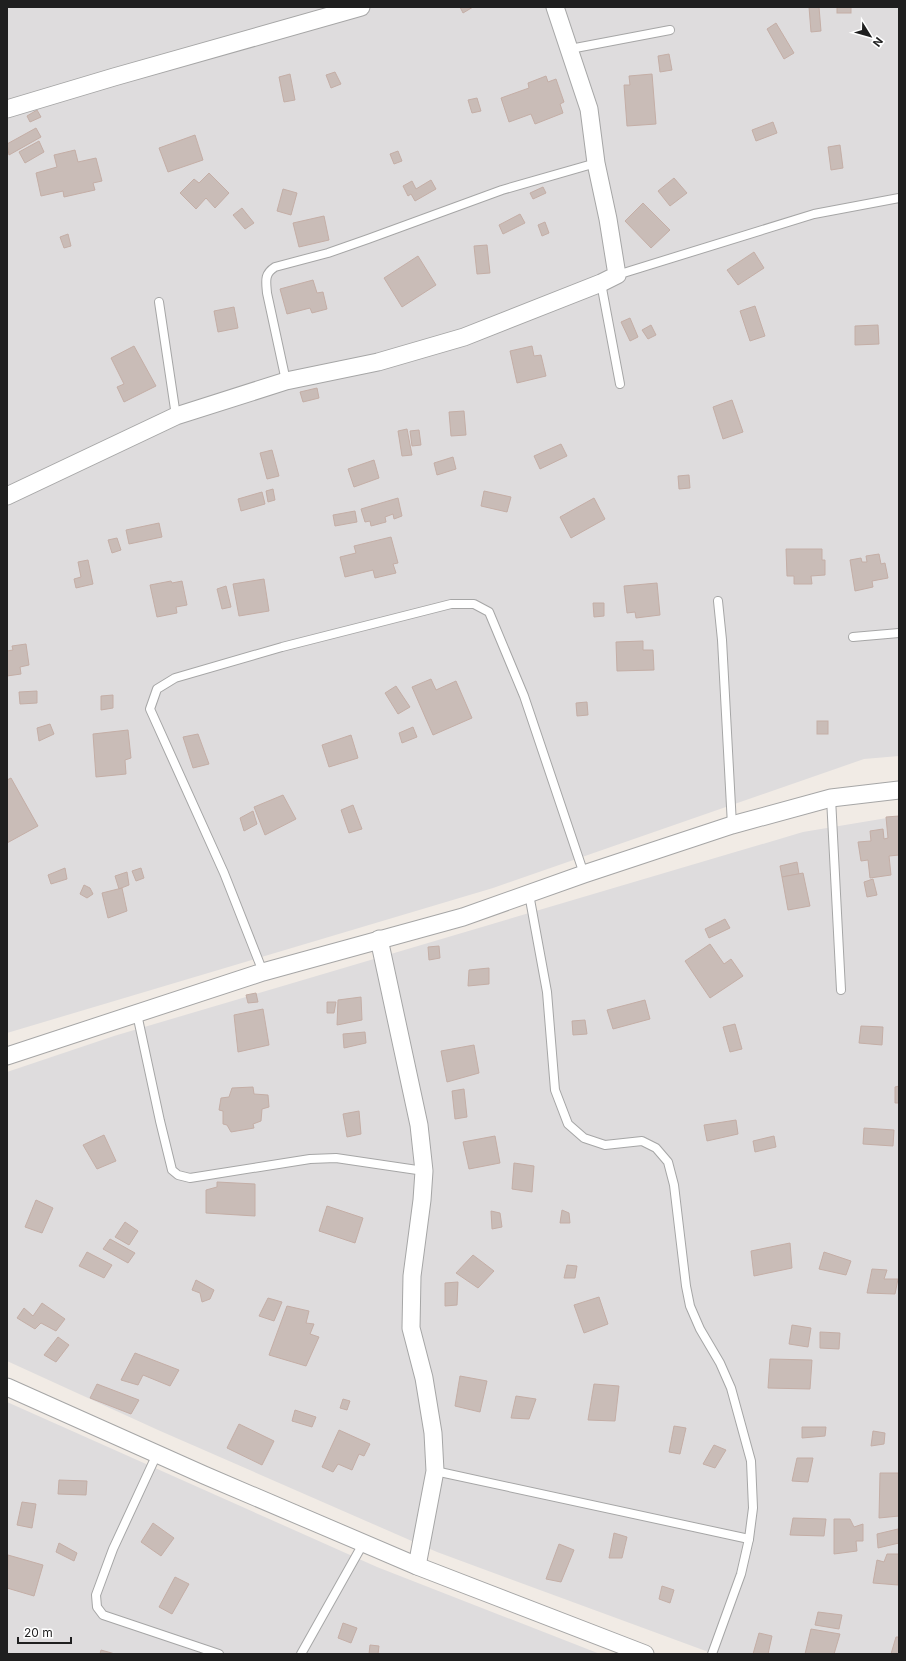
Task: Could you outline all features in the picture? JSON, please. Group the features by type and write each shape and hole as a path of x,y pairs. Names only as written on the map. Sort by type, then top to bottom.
{"street":[{"path":"7,109 361,7"},
{"path":"7,496 176,416 286,381 378,362 464,337 601,283 617,275 608,219 596,163 589,109 555,7"},
{"path":"7,1056 263,972 463,917 584,874 732,825 831,798 899,790"},
{"path":"379,939 419,1125 424,1171 422,1200 412,1276 411,1328 424,1378 433,1433 435,1470 417,1566"},
{"path":"7,1387 157,1454 417,1566 645,1654"}],"lane":[{"path":"570,49 670,30"},
{"path":"286,381 267,293 265,279 268,272 276,268 328,253 368,239 502,190 596,163"},
{"path":"617,275 814,214 899,198"},
{"path":"601,283 620,384"},
{"path":"159,302 176,416"},
{"path":"718,601 722,640 732,825"},
{"path":"263,972 218,860 150,709 157,689 175,678 290,645 451,604 474,604 489,612 524,696 584,874"},
{"path":"853,637 899,633"},
{"path":"831,798 841,990"},
{"path":"529,894 547,992 555,1090 568,1124 584,1138 605,1145 642,1142 656,1148 668,1162 674,1185 686,1286 690,1306 700,1329 720,1363 731,1388 751,1461 753,1508 749,1539 741,1574 712,1654"},
{"path":"137,1014 172,1170 178,1175 190,1178 310,1159 336,1158 424,1171"},
{"path":"157,1454 113,1549 96,1595 97,1607 103,1615 219,1654"},
{"path":"435,1470 749,1539"},
{"path":"301,1654 364,1542"}],"shaded area":[{"path":"7,7 899,7 899,756 864,759 493,888 7,1033"},
{"path":"899,816 899,1654 714,1654 437,1552 158,1430 7,1361 7,1072 114,1036 803,832"},
{"path":"7,1402 377,1567 600,1654 7,1654"}],"building":[{"path":"460,7 473,7 463,13"},
{"path":"809,7 819,7 821,31 811,32"},
{"path":"837,7 851,7 851,13 837,13"},
{"path":"776,23 794,53 784,59 767,29"},
{"path":"669,54 672,70 660,72 658,56"},
{"path":"335,72 341,84 331,88 326,75"},
{"path":"290,74 295,100 284,102 279,77"},
{"path":"652,74 656,124 627,126 624,85 630,85 629,76"},
{"path":"546,76 548,82 556,79 564,102 560,104 563,113 535,124 531,114 509,122 501,98 529,88 528,83"},
{"path":"477,98 481,111 472,113 468,100"},
{"path":"37,110 41,117 30,122 27,116"},
{"path":"773,122 777,133 756,141 752,130"},
{"path":"36,128 41,137 9,155 7,144"},
{"path":"195,135 203,160 168,172 159,148"},
{"path":"39,141 44,152 25,163 19,152"},
{"path":"840,145 843,168 831,170 828,147"},
{"path":"75,150 78,162 96,158 102,181 93,183 95,190 64,197 63,191 41,196 36,173 57,167 54,155"},
{"path":"398,151 402,161 394,164 390,154"},
{"path":"209,173 229,193 215,208 206,198 196,209 180,193 194,179 199,183"},
{"path":"674,178 687,193 670,206 658,191"},
{"path":"431,180 436,189 415,201 411,194 408,196 403,186 412,181 416,189"},
{"path":"543,187 546,193 533,199 530,193"},
{"path":"283,189 297,193 291,215 277,211"},
{"path":"643,203 670,230 651,248 625,221"},
{"path":"242,208 254,223 245,229 233,215"},
{"path":"520,214 525,223 503,234 499,225"},
{"path":"324,216 329,240 299,247 293,223"},
{"path":"545,222 549,233 542,236 538,225"},
{"path":"68,234 71,246 64,248 60,237"},
{"path":"487,245 490,273 477,274 474,246"},
{"path":"754,252 764,268 738,285 727,270"},
{"path":"418,256 436,285 402,307 384,278"},
{"path":"313,280 317,293 323,292 327,309 312,313 310,308 287,314 280,289"},
{"path":"755,306 765,336 750,341 740,311"},
{"path":"234,307 238,328 218,332 214,311"},
{"path":"630,318 638,337 630,341 621,322"},
{"path":"651,325 656,335 648,339 642,330"},
{"path":"878,325 879,344 855,345 855,326"},
{"path":"134,346 156,386 124,402 117,387 124,384 111,358"},
{"path":"532,346 534,356 541,355 546,376 517,383 510,351"},
{"path":"317,388 319,398 303,402 300,392"},
{"path":"732,400 743,432 723,439 713,407"},
{"path":"464,411 466,435 451,436 449,412"},
{"path":"407,429 412,455 402,456 398,431"},
{"path":"419,430 421,445 412,446 410,431"},
{"path":"561,444 567,456 540,469 534,456"},
{"path":"272,450 279,476 267,479 260,453"},
{"path":"453,457 456,469 437,475 434,463"},
{"path":"374,460 379,478 354,487 348,469"},
{"path":"689,475 690,488 679,489 678,476"},
{"path":"273,489 275,500 268,502 266,491"},
{"path":"484,491 511,497 507,512 481,506"},
{"path":"262,492 265,504 241,511 238,499"},
{"path":"398,498 402,516 394,519 393,514 385,517 386,522 371,526 370,521 365,522 361,509"},
{"path":"594,498 605,519 571,538 560,517"},
{"path":"355,511 357,522 335,526 333,515"},
{"path":"159,523 162,537 129,544 126,530"},
{"path":"391,537 398,563 393,564 396,573 375,578 373,570 345,577 340,557 356,553 354,546"},
{"path":"117,538 121,550 112,553 108,540"},
{"path":"786,549 822,549 822,560 825,560 825,575 811,576 812,584 794,584 794,576 787,576"},
{"path":"879,554 881,564 885,563 888,578 872,581 873,587 855,591 850,560 861,558 862,562 867,562 866,556"},
{"path":"88,560 93,584 76,588 74,579 81,577 78,562"},
{"path":"264,579 269,611 239,616 233,584"},
{"path":"171,581 172,583 182,581 187,605 176,607 177,613 157,617 150,585"},
{"path":"657,583 660,615 636,618 635,612 627,613 624,586"},
{"path":"226,586 231,607 222,609 217,589"},
{"path":"593,603 604,603 604,616 594,617"},
{"path":"643,641 643,650 653,650 654,670 617,671 616,642"},
{"path":"26,644 29,665 20,667 21,674 7,676 7,651 13,650 12,646"},
{"path":"431,679 436,690 456,681 472,718 433,735 412,687"},
{"path":"396,686 410,707 398,714 385,693"},
{"path":"37,691 37,703 20,704 19,692"},
{"path":"113,695 113,708 101,710 101,696"},
{"path":"587,702 588,715 577,716 576,703"},
{"path":"817,721 828,721 828,734 817,734"},
{"path":"50,724 54,734 39,741 37,728"},
{"path":"413,727 417,737 402,743 399,733"},
{"path":"128,730 131,758 125,760 126,774 96,777 93,734"},
{"path":"198,734 209,764 193,768 183,737"},
{"path":"351,735 358,758 329,767 322,745"},
{"path":"11,778 38,826 7,843 7,780"},
{"path":"283,795 296,819 265,835 254,807"},
{"path":"353,805 362,829 349,833 341,810"},
{"path":"253,811 257,824 244,831 240,818"},
{"path":"899,816 899,855 889,856 891,875 870,878 868,860 861,861 858,842 871,841 870,831 883,829 884,839 888,838 886,817"},
{"path":"797,862 799,874 782,877 780,866"},
{"path":"65,868 67,879 51,884 48,875"},
{"path":"141,868 144,878 136,881 132,871"},
{"path":"127,872 129,885 119,889 115,876"},
{"path":"803,873 810,906 788,910 782,877"},
{"path":"873,879 877,895 867,897 864,882"},
{"path":"84,885 90,888 93,894 87,898 80,894"},
{"path":"122,888 127,911 108,918 102,893"},
{"path":"725,919 730,928 709,938 705,929"},
{"path":"710,944 724,964 731,959 743,976 710,998 685,961"},
{"path":"439,946 440,958 429,960 428,947"},
{"path":"489,968 489,984 468,986 469,970"},
{"path":"256,993 258,1002 248,1003 246,995"},
{"path":"361,997 362,1020 337,1025 338,1000"},
{"path":"645,1000 650,1019 613,1029 607,1010"},
{"path":"327,1002 336,1002 334,1013 327,1013"},
{"path":"263,1009 269,1045 238,1052 234,1015"},
{"path":"585,1020 587,1034 573,1035 572,1021"},
{"path":"735,1024 742,1049 730,1052 723,1027"},
{"path":"861,1026 883,1027 882,1045 859,1043"},
{"path":"365,1032 366,1043 344,1048 343,1034"},
{"path":"474,1045 479,1073 447,1082 441,1051"},
{"path":"899,1086 899,1103 895,1103 895,1087"},
{"path":"253,1087 254,1094 268,1095 269,1107 262,1109 261,1121 253,1124 254,1128 231,1132 227,1125 223,1124 223,1111 219,1110 221,1098 229,1097 232,1088"},
{"path":"464,1089 467,1117 455,1119 452,1091"},
{"path":"359,1111 361,1134 347,1137 343,1114"},
{"path":"736,1120 738,1134 707,1141 704,1125"},
{"path":"864,1128 894,1130 893,1146 863,1144"},
{"path":"104,1135 116,1161 97,1169 83,1145"},
{"path":"495,1136 500,1163 469,1169 463,1142"},
{"path":"774,1136 776,1147 755,1152 753,1141"},
{"path":"514,1163 534,1166 532,1192 512,1189"},
{"path":"217,1182 255,1184 255,1216 206,1213 206,1190 217,1187"},
{"path":"36,1200 53,1208 42,1233 25,1227"},
{"path":"327,1206 363,1218 355,1243 319,1231"},
{"path":"562,1210 569,1213 570,1223 560,1223"},
{"path":"491,1211 500,1213 502,1227 492,1229"},
{"path":"125,1222 138,1231 129,1245 115,1237"},
{"path":"110,1239 135,1253 128,1263 103,1249"},
{"path":"790,1243 792,1268 754,1276 751,1251"},
{"path":"87,1252 112,1265 104,1278 79,1266"},
{"path":"824,1252 851,1261 846,1275 819,1269"},
{"path":"473,1255 494,1271 478,1288 456,1273"},
{"path":"567,1265 577,1266 575,1278 564,1278"},
{"path":"872,1269 887,1270 884,1279 898,1279 895,1294 867,1293"},
{"path":"196,1280 214,1290 210,1299 202,1302 200,1293 192,1290"},
{"path":"458,1282 457,1305 445,1306 445,1283"},
{"path":"599,1297 608,1324 584,1333 574,1305"},
{"path":"268,1298 282,1302 274,1321 259,1316"},
{"path":"42,1303 65,1319 56,1331 41,1323 35,1329 17,1318 24,1308 33,1316"},
{"path":"287,1306 309,1311 306,1323 314,1324 310,1334 319,1337 306,1366 269,1355"},
{"path":"792,1325 811,1328 808,1347 789,1344"},
{"path":"820,1332 840,1333 839,1349 820,1348"},
{"path":"58,1337 69,1345 56,1362 44,1355"},
{"path":"135,1353 179,1370 170,1386 143,1375 138,1385 121,1380"},
{"path":"770,1359 812,1360 810,1389 768,1388"},
{"path":"460,1376 487,1381 480,1412 455,1406"},
{"path":"97,1384 139,1400 131,1414 90,1398"},
{"path":"594,1384 619,1386 615,1421 588,1420"},
{"path":"516,1396 536,1399 529,1419 511,1418"},
{"path":"343,1399 350,1401 347,1410 340,1408"},
{"path":"295,1410 316,1417 312,1427 292,1421"},
{"path":"239,1424 274,1441 262,1465 227,1448"},
{"path":"674,1426 686,1428 680,1454 669,1452"},
{"path":"802,1427 826,1427 825,1436 802,1438"},
{"path":"339,1430 370,1444 364,1456 359,1454 352,1470 338,1464 333,1472 322,1467"},
{"path":"873,1431 885,1433 884,1444 871,1446"},
{"path":"714,1445 726,1450 715,1468 703,1464"},
{"path":"797,1458 813,1458 808,1482 792,1481"},
{"path":"880,1473 899,1473 899,1516 879,1518"},
{"path":"59,1480 87,1481 86,1495 58,1494"},
{"path":"22,1502 36,1504 32,1528 17,1525"},
{"path":"793,1518 826,1519 824,1536 790,1535"},
{"path":"834,1519 850,1519 854,1527 863,1524 863,1541 856,1541 857,1551 834,1554"},
{"path":"153,1523 174,1538 161,1556 141,1542"},
{"path":"898,1529 899,1543 878,1548 877,1534"},
{"path":"614,1533 627,1537 622,1558 609,1558"},
{"path":"59,1543 77,1553 74,1561 56,1552"},
{"path":"559,1544 574,1550 561,1582 546,1579"},
{"path":"887,1554 899,1554 898,1585 873,1583 877,1560 884,1562"},
{"path":"8,1555 43,1565 34,1596 7,1588"},
{"path":"175,1577 189,1584 172,1614 159,1607"},
{"path":"662,1586 674,1590 670,1603 659,1599"},
{"path":"818,1612 842,1615 839,1629 815,1625"},
{"path":"343,1623 357,1628 351,1643 338,1638"},
{"path":"811,1629 840,1634 834,1654 805,1654"},
{"path":"759,1633 772,1636 768,1654 753,1654"},
{"path":"896,1637 899,1637 899,1654 891,1654"},
{"path":"370,1645 379,1646 378,1654 369,1654"},
{"path":"101,1650 115,1654 100,1654"}]}
